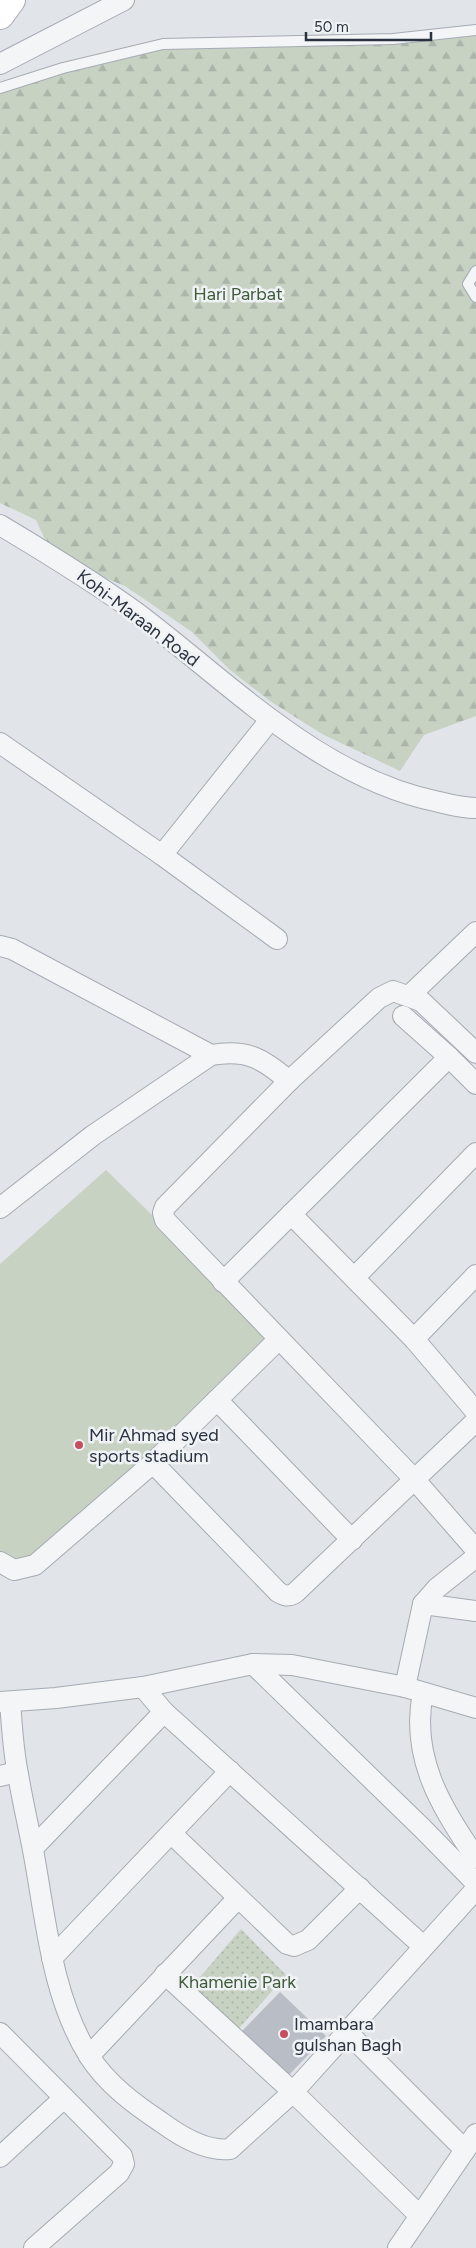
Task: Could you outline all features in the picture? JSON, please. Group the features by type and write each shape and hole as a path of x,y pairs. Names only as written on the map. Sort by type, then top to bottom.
{"street":[{"path":"0,15 11,0"},
{"path":"0,64 124,0"},
{"name":"Kohi-Maraan Road","path":"0,525 101,587 270,720 339,763 373,781 415,797 476,808"},
{"path":"162,855 270,720"},
{"path":"0,744 162,855 277,939"},
{"path":"409,996 476,932"},
{"path":"0,946 12,949 211,1055"},
{"path":"476,1054 421,1001 394,991 379,998 289,1081 165,1207 163,1213 166,1220 223,1282 415,1480 476,1550"},
{"path":"403,1016 476,1084"},
{"path":"0,1208 92,1136 211,1055 230,1051 251,1056 270,1065 289,1081"},
{"path":"223,1282 449,1057"},
{"path":"355,1278 476,1153"},
{"path":"291,1214 414,1339 476,1412"},
{"path":"414,1339 476,1275"},
{"path":"0,1562 14,1570 35,1565 153,1463 279,1339"},
{"path":"218,1400 352,1540"},
{"path":"153,1463 284,1596 295,1594 476,1421"},
{"path":"476,1557 437,1588 424,1604 416,1633 414,1690 419,1714 419,1737 436,1792 459,1833 476,1858"},
{"path":"424,1604 476,1611"},
{"path":"253,1664 476,1883"},
{"path":"476,1708 414,1690 292,1665 253,1664 143,1687 5,1702 9,1774 33,1848 52,1958 70,2021 89,2056 110,2082 135,2104 166,2126 201,2145 218,2150 230,2149 294,2092 476,1889"},
{"path":"143,1687 164,1712 423,1946"},
{"path":"33,1848 164,1712"},
{"path":"52,1958 230,1771"},
{"path":"172,1834 287,1944 294,1946 308,1940 360,1888"},
{"path":"89,2056 238,1898"},
{"path":"165,1974 294,2092 420,2216"},
{"path":"0,2033 122,2156 124,2164 119,2173 46,2244"},
{"path":"348,2033 470,2142 398,2248"},
{"path":"0,2157 64,2098"}],"lane":[{"path":"0,88 64,68 163,44 393,39 476,30"},
{"path":"476,271 468,284 476,297"}],"green space":[{"name":"Hari Parbat","path":"476,26 476,716 424,735 400,771 322,734 270,701 230,670 192,632 125,586 53,557 36,520 0,503 0,85 163,44 444,34"},
{"name":"Mir Ahmad syed sports stadium","path":"106,1170 279,1339 14,1570 0,1552 0,1264"},
{"name":"Khamenie Park","path":"241,1929 286,1975 235,2033 189,1990"}],"building":[{"name":"Imambara gulshan Bagh","path":"280,1992 326,2036 289,2075 242,2031"}],"place":[{"name":"Mir Ahmad syed sports stadium","path":"79,1445"},
{"name":"Imambara gulshan Bagh","path":"284,2034"}]}
